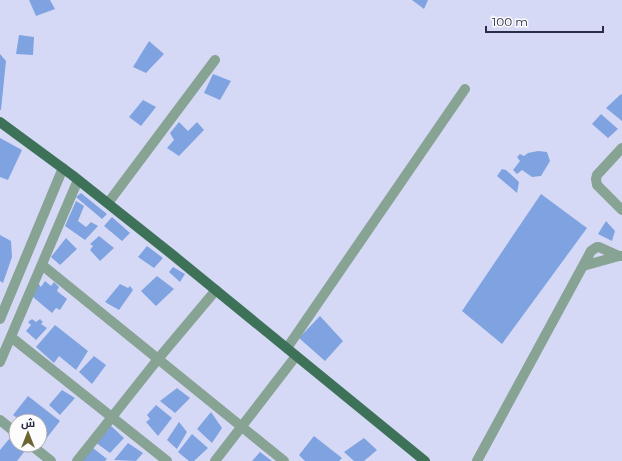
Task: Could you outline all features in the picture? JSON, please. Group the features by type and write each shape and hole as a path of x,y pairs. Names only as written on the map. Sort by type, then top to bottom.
{"main road":[{"path":"0,122 108,203 425,461"}],"street":[{"path":"108,203 215,60"},
{"path":"287,348 465,89"},
{"path":"622,148 597,175 596,178 597,184 622,210"},
{"path":"0,319 63,168"},
{"path":"0,362 78,180"},
{"path":"477,461 592,251 597,247 621,256"},
{"path":"583,266 621,256"},
{"path":"42,265 284,461"},
{"path":"76,461 216,290"},
{"path":"11,337 167,461"},
{"path":"215,461 296,356"},
{"path":"0,420 8,426"},
{"path":"41,453 51,461"}],"building":[{"path":"29,0 50,0 55,9 36,16"},
{"path":"412,0 428,0 424,9"},
{"path":"19,35 34,37 33,55 16,54"},
{"path":"149,41 164,54 146,73 133,67"},
{"path":"0,54 6,61 1,110 0,110"},
{"path":"213,74 231,81 220,100 204,93"},
{"path":"621,94 622,95 622,121 606,108"},
{"path":"143,100 156,107 141,126 129,117"},
{"path":"601,114 618,129 608,138 592,124"},
{"path":"179,122 188,131 197,122 204,130 179,156 167,148 174,140 170,133"},
{"path":"0,138 22,150 8,180 0,177"},
{"path":"538,151 547,152 550,161 541,176 532,177 522,170 517,174 513,170 520,161 517,157 520,154 524,156 528,153"},
{"path":"502,169 506,170 519,182 517,193 497,176"},
{"path":"81,193 107,214 102,219 76,197"},
{"path":"541,194 587,228 502,344 462,311"},
{"path":"76,201 84,206 78,221 86,227 91,222 98,226 85,240 65,226"},
{"path":"112,217 130,233 122,241 104,226"},
{"path":"606,221 615,231 612,241 598,234"},
{"path":"0,235 11,241 12,257 3,283 0,281"},
{"path":"99,236 114,248 100,261 90,250 93,246 90,244"},
{"path":"66,238 77,249 60,265 51,257"},
{"path":"147,246 163,258 154,268 138,257"},
{"path":"173,267 185,274 180,282 169,272"},
{"path":"157,276 174,289 156,306 141,291"},
{"path":"45,281 51,286 54,282 59,287 57,291 67,299 60,310 56,308 52,313 33,297 38,283 41,287"},
{"path":"120,284 128,288 130,286 133,290 119,310 105,302"},
{"path":"320,316 343,341 325,361 299,338"},
{"path":"32,319 36,322 40,319 43,322 41,324 47,328 36,340 26,331 31,325 28,322"},
{"path":"55,325 88,351 76,370 59,356 54,363 36,347"},
{"path":"94,356 106,365 92,384 79,372"},
{"path":"177,388 190,398 175,413 160,401"},
{"path":"62,390 75,398 60,415 49,405"},
{"path":"28,396 60,421 48,436 48,413 15,413"},
{"path":"156,405 172,418 158,436 146,422 150,419 147,415"},
{"path":"211,412 222,428 212,443 197,429"},
{"path":"179,422 187,432 177,449 167,440"},
{"path":"110,425 124,438 110,453 95,442"},
{"path":"192,434 208,448 194,461 189,461 178,452"},
{"path":"314,436 342,458 339,461 305,461 299,455"},
{"path":"364,438 377,450 364,461 354,461 344,452"},
{"path":"8,440 8,453 23,453 17,461 0,461 0,450"},
{"path":"128,443 143,453 136,461 114,460"},
{"path":"93,448 107,459 105,461 81,461"},
{"path":"260,452 272,461 252,461"}]}
